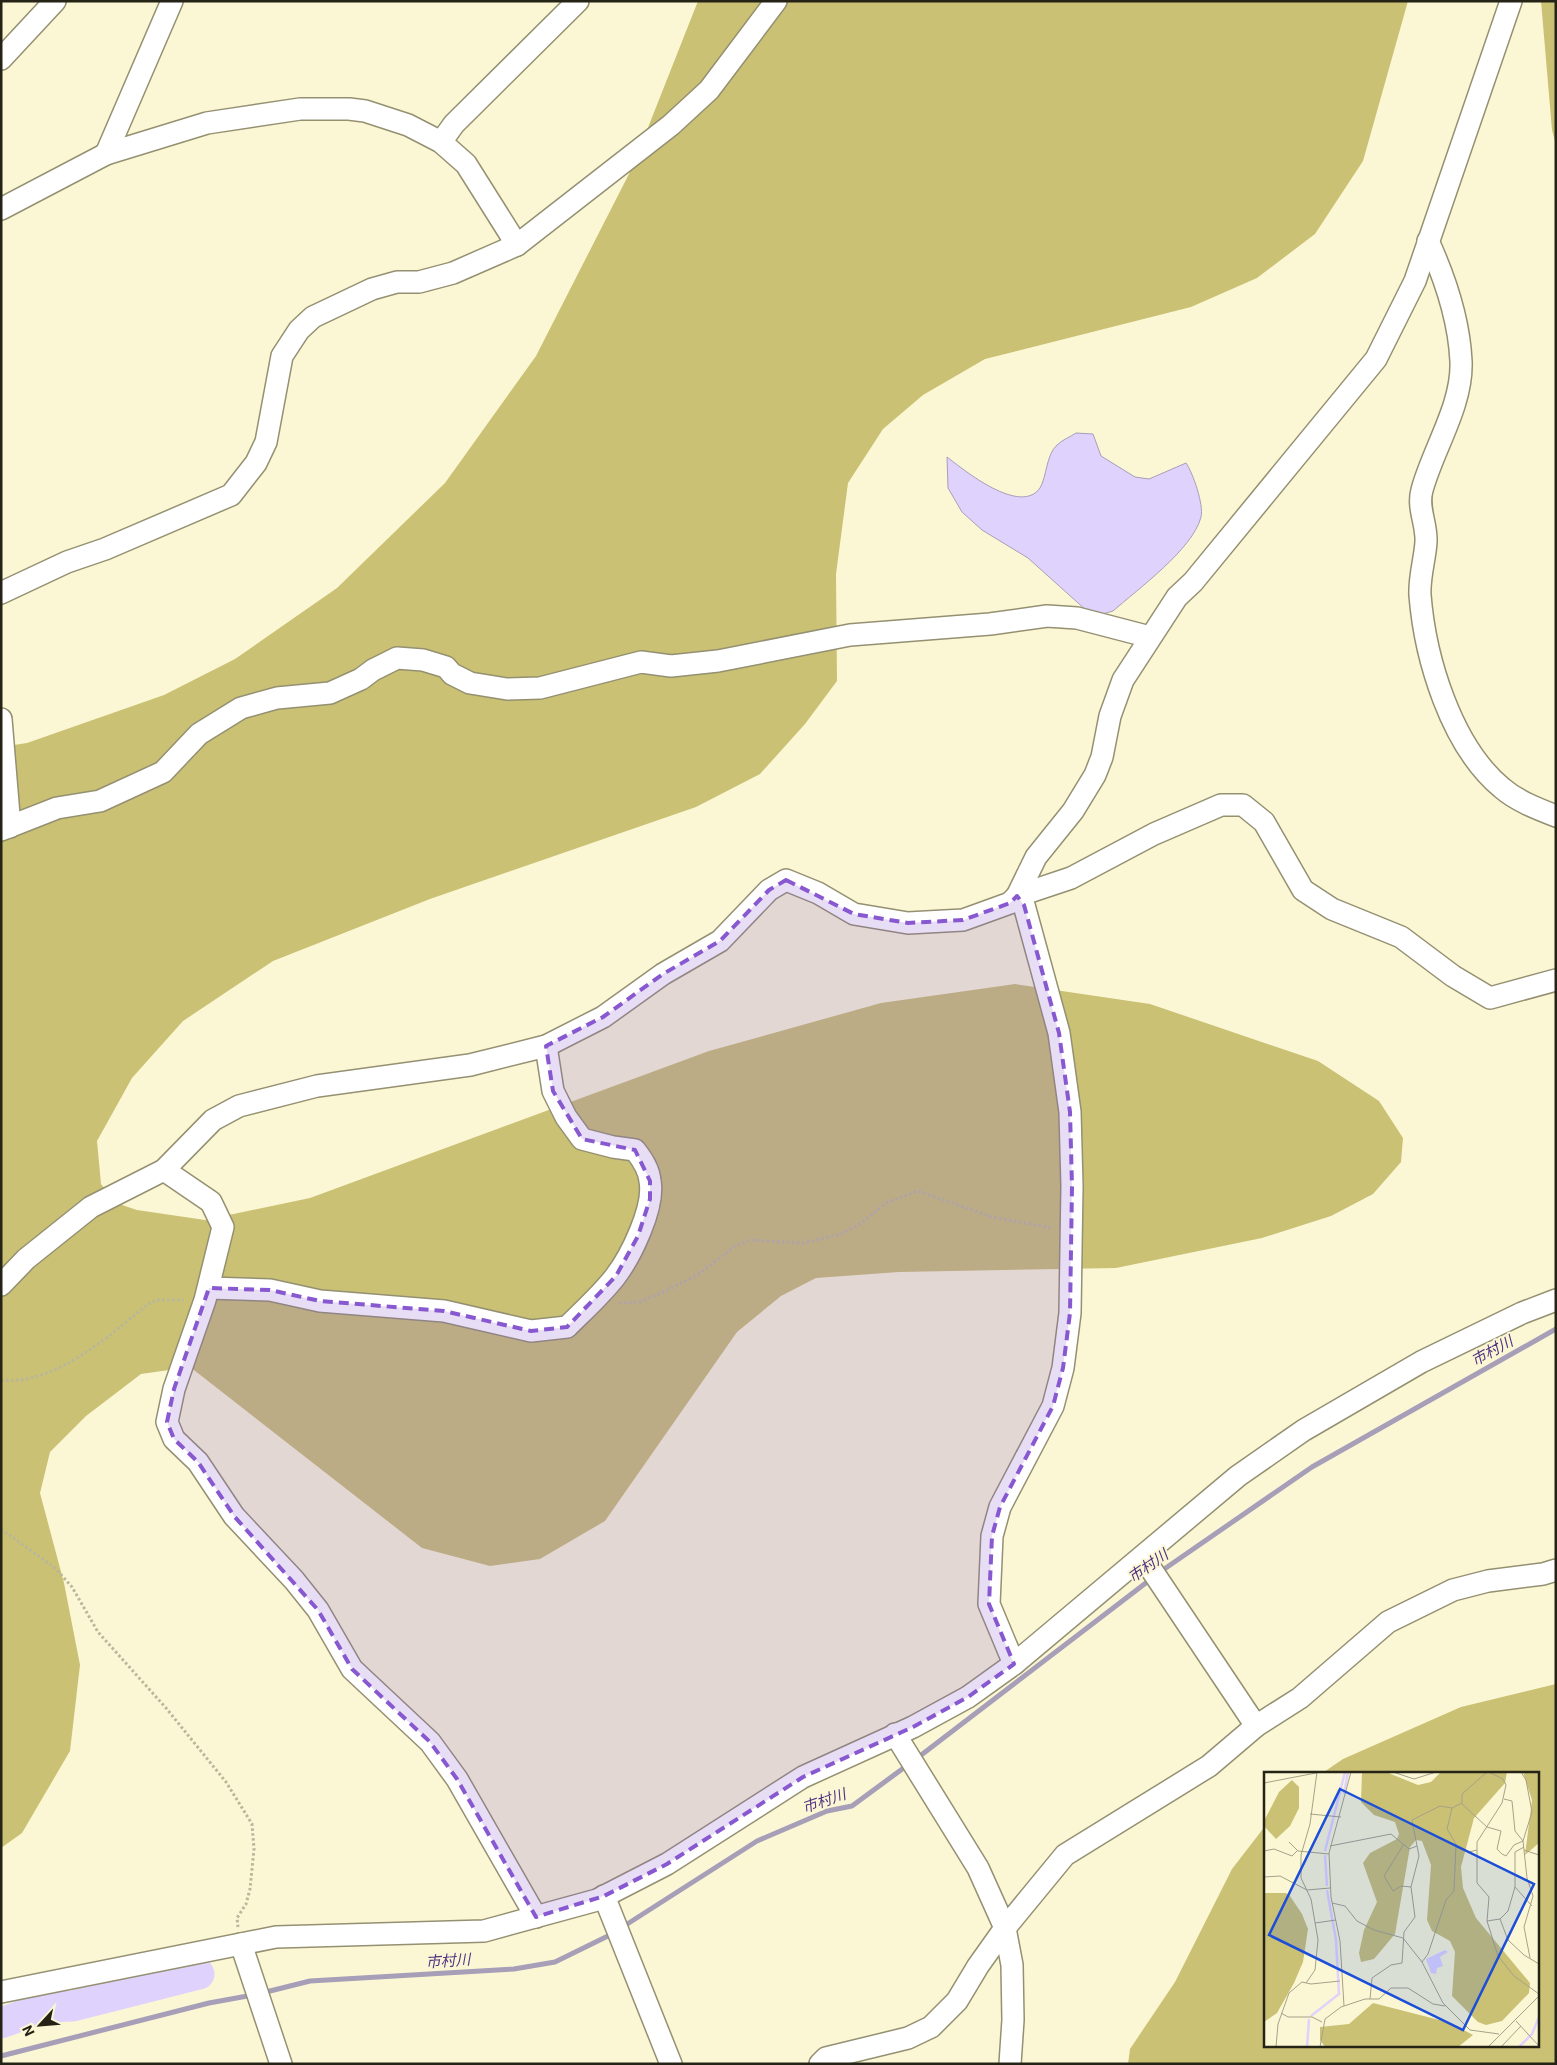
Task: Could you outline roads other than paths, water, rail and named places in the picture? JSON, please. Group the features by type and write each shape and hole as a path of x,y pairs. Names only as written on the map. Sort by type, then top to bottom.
{"street":[{"path":"1,59 55,1"},
{"path":"106,154 172,1"},
{"path":"441,142 454,124 578,1"},
{"path":"1,592 67,562 105,549 231,495 256,463 266,442 282,356 299,330 313,317 372,288 397,282 419,282 453,273 517,246 671,125 709,90 776,1"},
{"path":"1,1285 26,1259 90,1207 164,1170 213,1120 239,1106 317,1086 470,1065 546,1046 603,1016 663,974 720,941 768,890 786,880 818,893 854,914 908,923 963,920 1010,903 1017,896 1036,857 1073,811 1094,775 1102,757 1110,716 1124,680 1150,637 1177,597 1193,582 1376,359 1415,281 1511,1"},
{"path":"1,209 106,154 207,123 300,109 365,111 408,125 441,142 466,164 517,246"},
{"path":"1428,242 1452,305 1461,361 1459,386 1422,491 1420,506 1426,527 1420,592 1426,644 1444,698 1473,758 1503,789 1538,810 1556,816"},
{"path":"1,719 5,828 57,808 100,801 163,772 199,734 242,708 277,698 330,693 361,679 397,658 423,660 446,667 452,674 470,683 507,689 540,688 641,662 671,666 718,661 850,635 990,624 1047,616 1077,618 1150,637"},
{"path":"1017,896 1071,878 1154,834 1221,805 1243,805 1264,822 1303,890 1332,908 1401,937 1453,976 1490,998 1556,980"},
{"path":"1014,1664 989,1604 992,1536 1000,1507 1053,1406 1063,1368 1070,1313 1072,1186 1070,1112 1059,1033 1024,905 1017,896"},
{"path":"207,1294 270,1290 320,1302 444,1311 530,1331 567,1327 616,1276 638,1236 650,1199 650,1181 643,1161 635,1150 613,1148 582,1139 566,1117 553,1091 546,1046"},
{"path":"164,1170 211,1202 223,1227 207,1294 174,1389 167,1422 174,1439 198,1462 234,1516 294,1580 318,1610 352,1669 430,1742 457,1779 536,1917"},
{"path":"1,1992 276,1937 484,1931 604,1896 667,1864 803,1777 913,1727 968,1697 1014,1664 1238,1476 1304,1430 1421,1362 1522,1313 1556,1300"},
{"path":"1143,1557 1256,1726"},
{"path":"820,2064 826,2058 908,2038 931,2027 957,2001 978,1966 1005,1928 1065,1855 1209,1766 1256,1726 1300,1698 1388,1622 1453,1590 1488,1581 1543,1574 1556,1570"},
{"path":"895,1734 978,1868 1005,1928 1012,1965 1013,2020 1010,2064"},
{"path":"604,1896 671,2064"},
{"path":"241,1944 280,2064"}],"waterway":[{"name":"市村川","path":"1160,1572 1312,1467 1556,1329"},
{"name":"市村川","path":"916,1759 1151,1579"},
{"name":"市村川","path":"621,1928 757,1841 827,1811 852,1806 909,1764"},
{"name":"市村川","path":"262,1993 310,1981 514,1969 555,1962 614,1933"},
{"path":"1,2023 46,2007 73,2006 199,1974"},
{"name":"市村川","path":"1,2056 209,2003 253,1995"}]}
